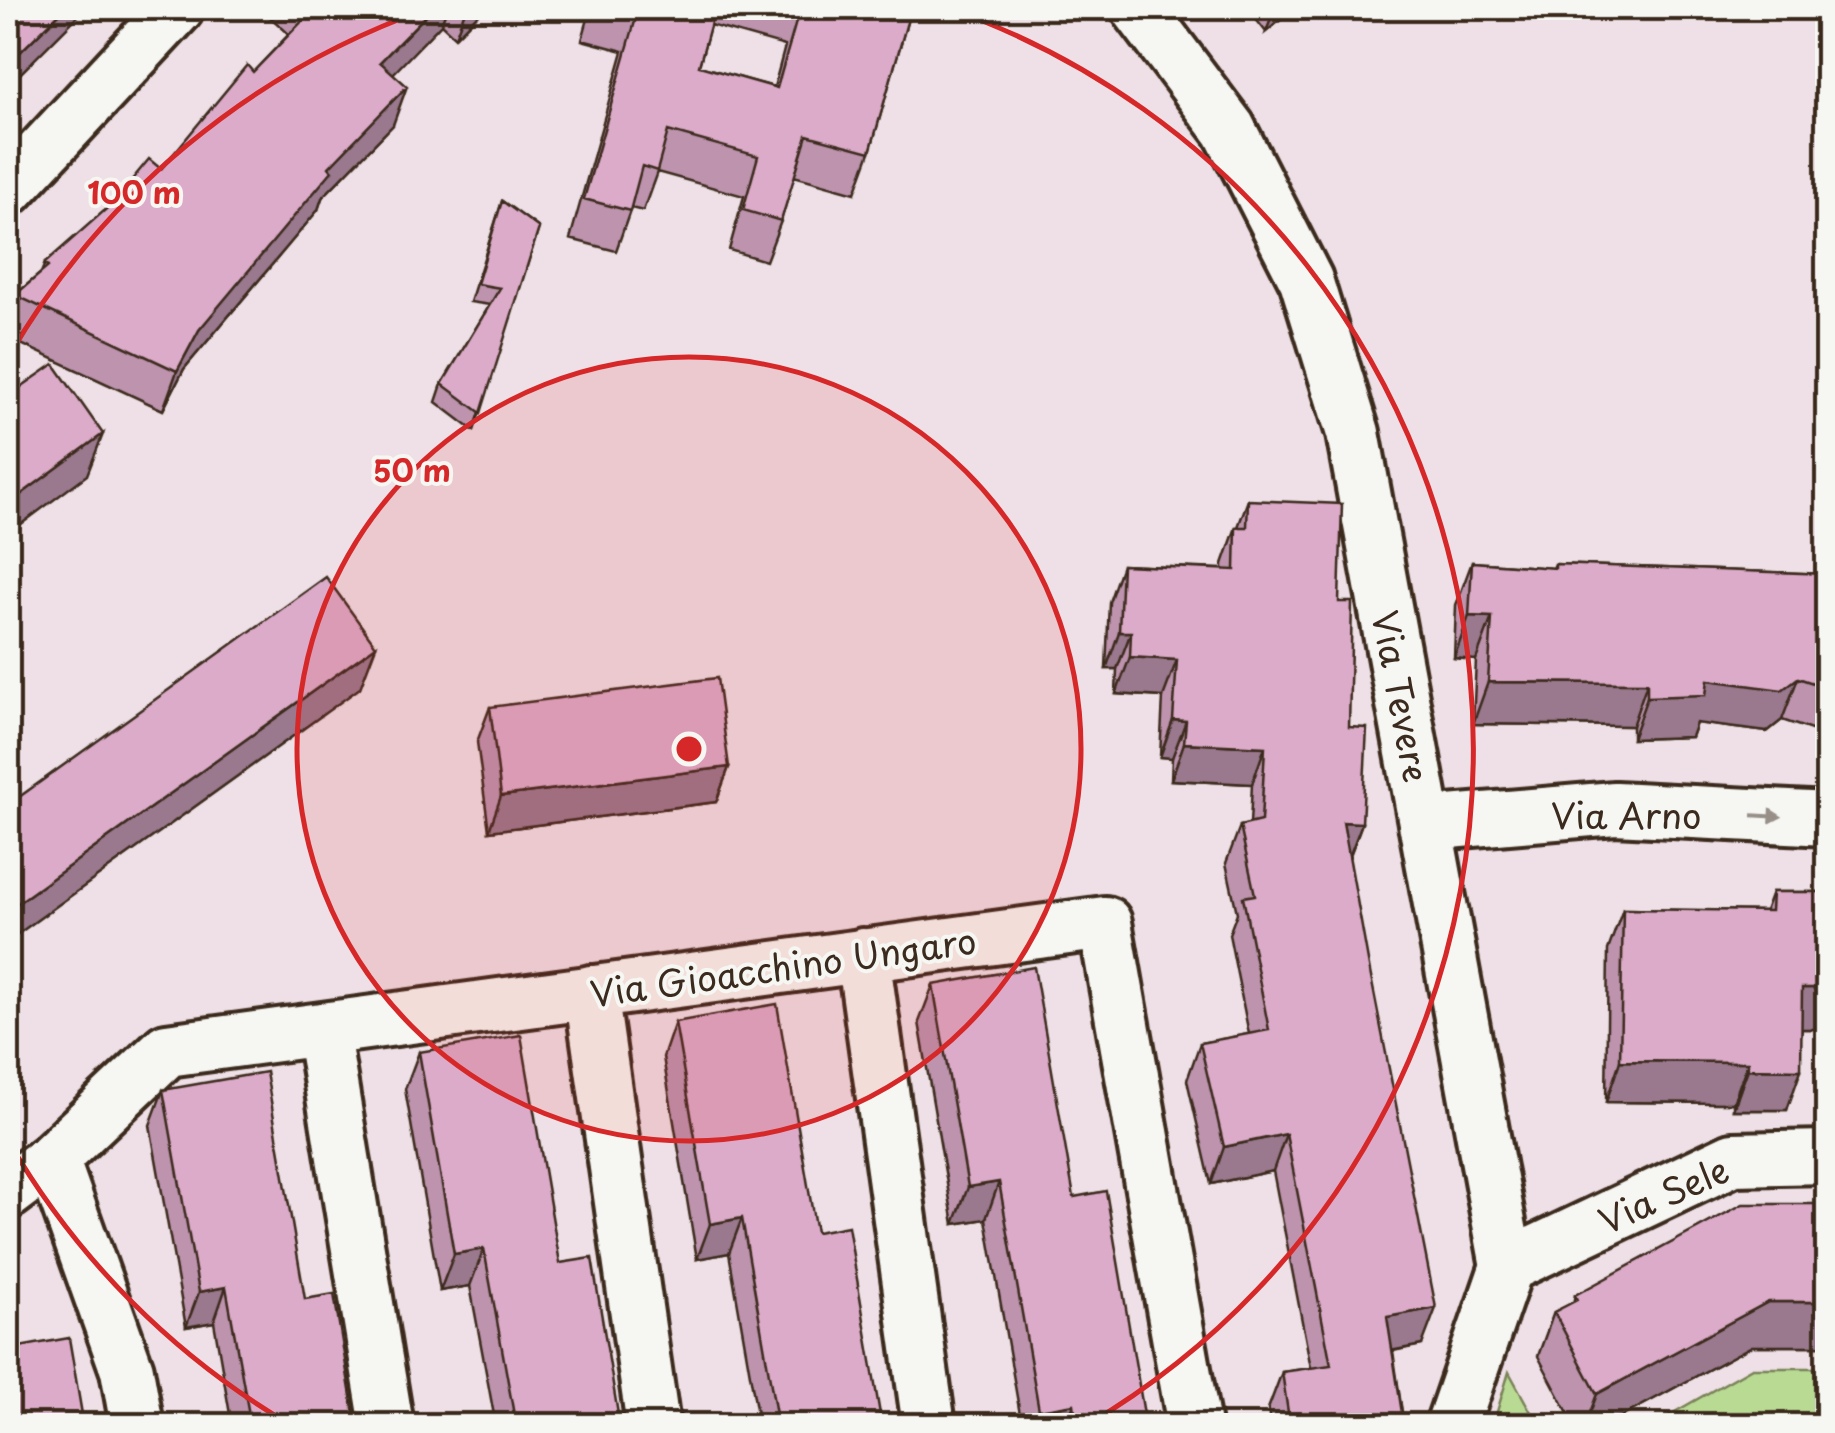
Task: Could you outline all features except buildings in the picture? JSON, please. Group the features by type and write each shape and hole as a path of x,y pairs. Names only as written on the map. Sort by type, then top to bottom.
{"street":[{"path":"8,190 178,8"},
{"name":"Via Tevere","path":"1138,8 1230,128 1306,280 1353,433 1507,1266 1452,1426"},
{"name":"Via Arno","path":"1426,824 1615,808 1828,819"},
{"name":"Via Gioacchino Ungaro","path":"8,1192 52,1160 167,1050 1105,923 1194,1426"},
{"path":"864,956 928,1426"},
{"path":"590,992 654,1426"},
{"path":"322,1029 387,1426"},
{"name":"Via Sele","path":"1507,1266 1733,1159 1828,1158"},
{"path":"52,1160 127,1370 136,1426"}],"green space":[{"path":"1752,1368 1827,1368 1827,1425 1652,1425"},
{"path":"1509,1372 1538,1425 1493,1425"}]}
